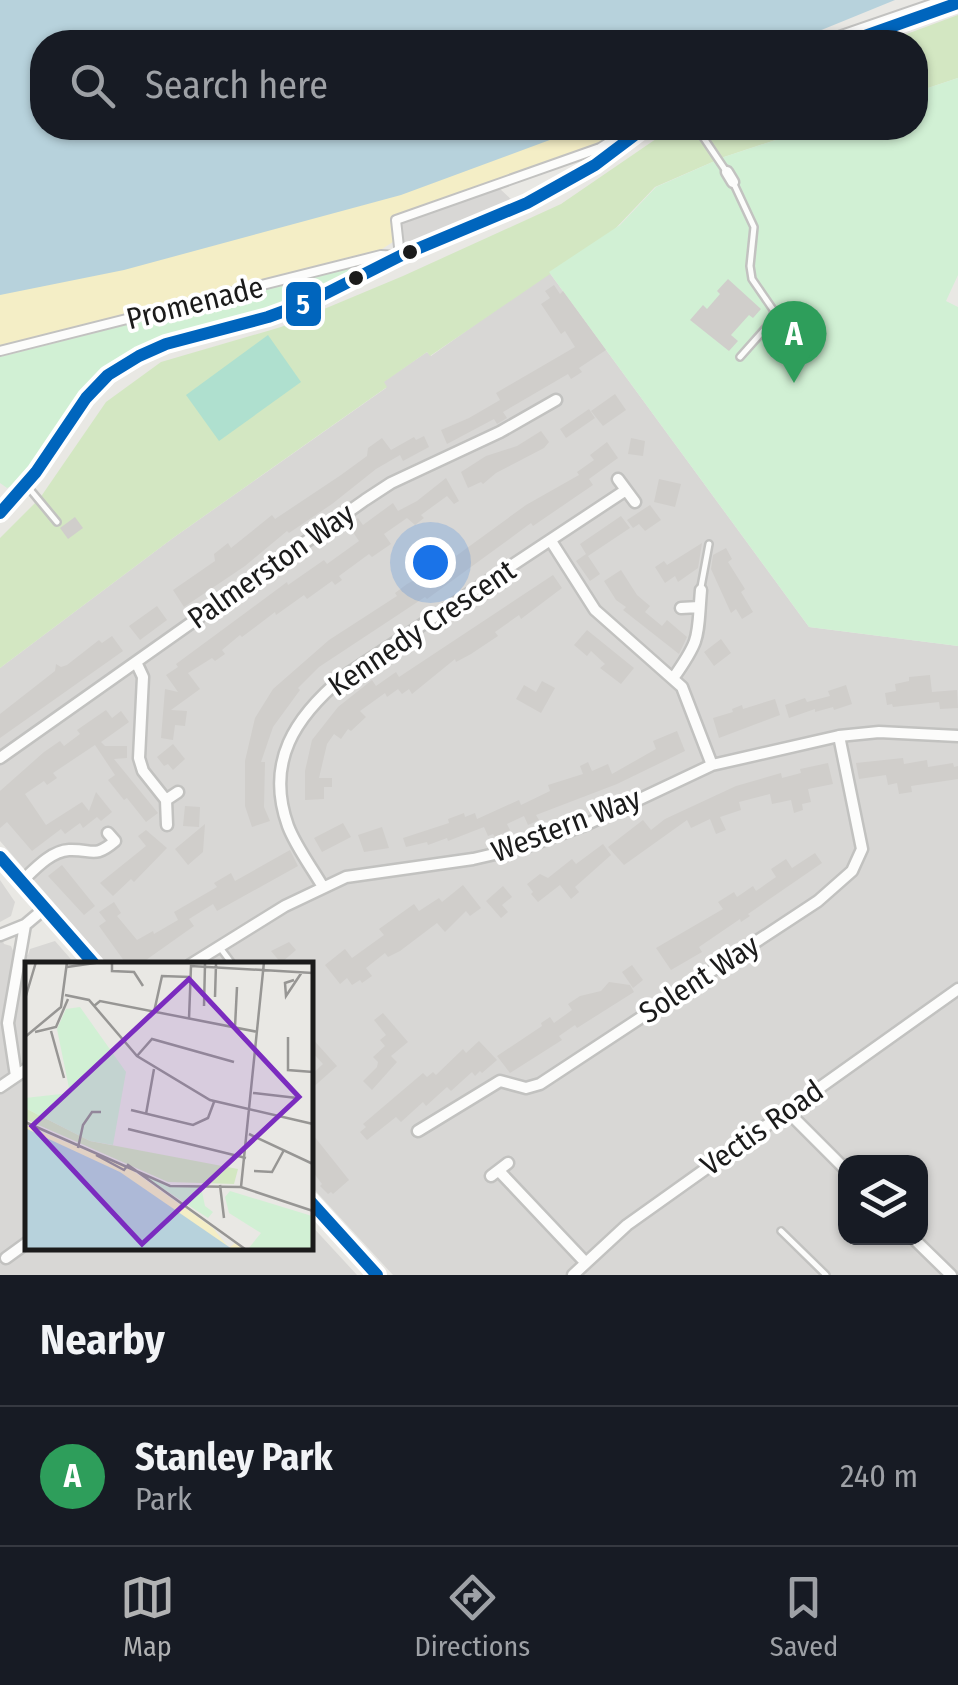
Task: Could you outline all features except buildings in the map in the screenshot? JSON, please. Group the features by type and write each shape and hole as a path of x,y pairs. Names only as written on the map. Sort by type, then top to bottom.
{"street":[{"path":"856,30 944,0"},
{"path":"882,30 958,3"},
{"path":"400,256 396,220 600,148 613,140"},
{"path":"0,513 26,484 86,398 108,375 138,356 166,344 309,302 400,256 527,203 564,184 627,140"},
{"name":"Promenade","path":"0,351 381,256 400,256"},
{"name":"Palmerston Way","path":"0,758 390,483 500,432 556,400"},
{"path":"618,479 635,502"},
{"name":"Kennedy Crescent","path":"323,887 289,828 281,796 282,766 292,731 314,702 343,677 626,490"},
{"path":"551,541 595,610 682,686 712,764"},
{"path":"674,677 700,631 700,590"},
{"path":"681,608 699,607"},
{"path":"136,662 143,677 139,758 142,771 166,800 166,825"},
{"name":"Western Way","path":"195,962 323,887 368,871 473,860 524,848 585,826 712,764 839,736 879,732 958,736"},
{"name":"Solent Way","path":"418,1131 500,1081 526,1088 540,1084 818,900 852,871 862,848 839,736"},
{"path":"166,800 178,792"},
{"path":"20,882 55,854 69,850 102,852 116,841 108,833"},
{"path":"0,857 92,962"},
{"path":"0,935 25,925 44,908"},
{"path":"16,1076 8,1023 25,925"},
{"name":"Vectis Road","path":"573,1275 626,1225 958,989"},
{"path":"0,1087 25,1070"},
{"path":"787,1111 838,1162"},
{"path":"500,1170 585,1262"},
{"path":"312,1203 377,1275"},
{"path":"6,1258 25,1244"},
{"path":"920,1245 951,1275"}],"lane":[{"path":"705,140 730,177 754,227 752,280 774,311 771,322 740,357"},
{"path":"26,484 56,522"},
{"path":"700,590 709,544"},
{"path":"219,947 231,962"},
{"path":"780,1231 826,1275"}],"shaded area":[{"path":"499,188 516,204 405,249 401,224"},
{"path":"549,272 809,627 958,646 958,1275 393,1275 312,1187 312,962 105,962 0,841 0,668 173,538 386,388 383,382 427,352 431,356"},
{"path":"0,880 15,902 11,916 0,922"},
{"path":"0,933 4,944 11,946 14,953 28,955 30,949 55,941 73,962 25,962 25,1250 312,1250 312,1226 357,1275 0,1275"}],"green space":[{"path":"958,15 958,78 928,88 928,30 917,30"},
{"path":"958,78 958,275 946,301 958,307 958,646 809,627 549,272 620,225 656,187 724,157 776,140 928,140 928,88"},
{"path":"654,140 776,140 655,187 613,231 430,356 427,352 384,382 387,387 173,538 0,668 0,538 40,498 106,402 161,362 281,327 561,204"},
{"path":"363,265 292,302 167,337 138,349 106,372 20,482 7,488 0,483 0,357"},
{"path":"268,335 301,382 219,441 186,395"}],"sand":[{"path":"433,140 603,140 390,220 396,240 382,249 0,346 0,260"}],"water":[{"path":"0,0 895,0 821,30 30,30 30,140 550,140 401,195 124,270 0,295"}],"transit line":[{"name":"5","path":"882,30 958,3"},
{"name":"5","path":"0,513 36,472 86,398 108,375 139,356 166,344 309,302 400,256 527,203 595,165 628,140"},
{"name":"5","path":"0,857 92,962"},
{"name":"5","path":"312,1203 377,1275"}],"place":[{"name":"Stanley Park","path":"794,383"}]}
